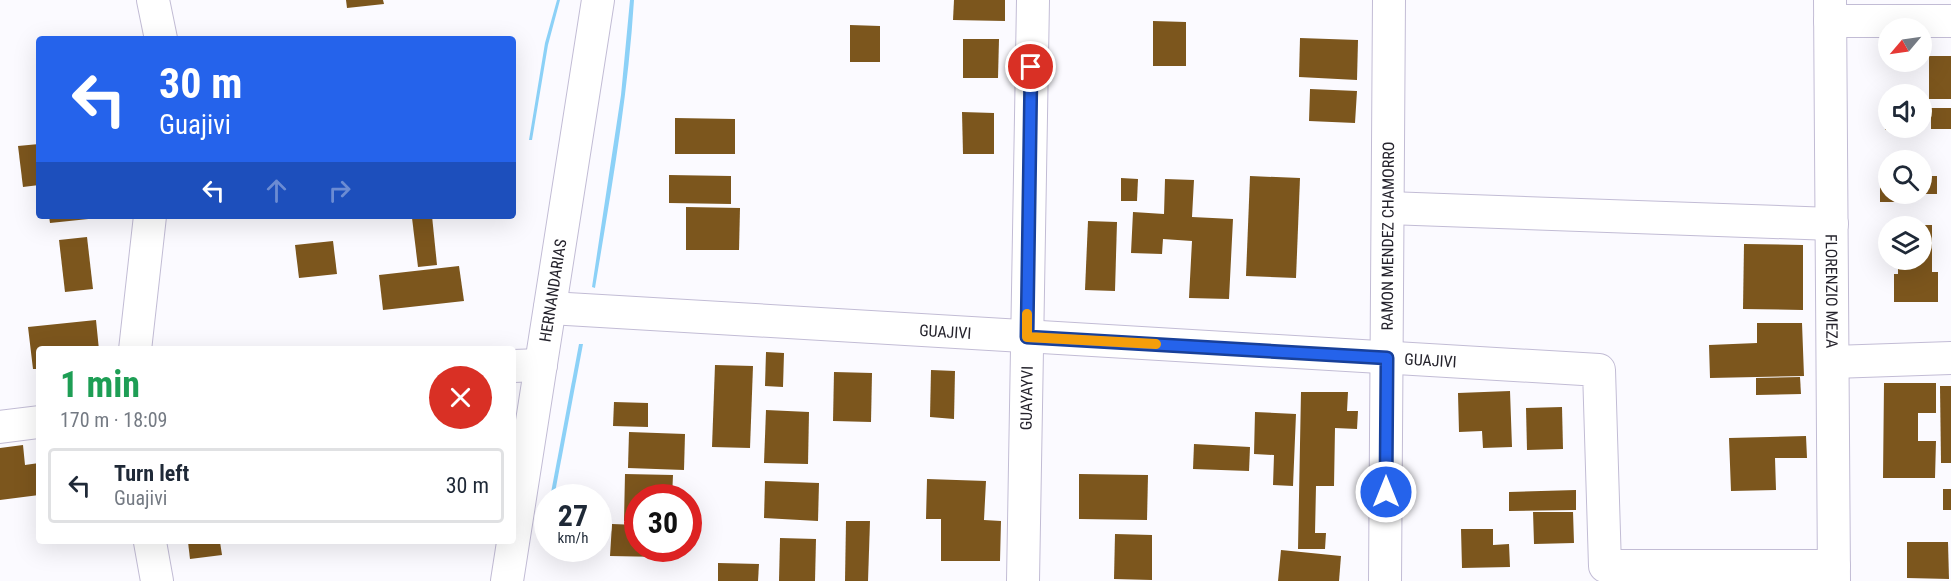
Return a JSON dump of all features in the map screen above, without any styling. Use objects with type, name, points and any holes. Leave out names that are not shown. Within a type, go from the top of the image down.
[{"type":"street","points":[[153,0],[160,36]]},
{"type":"street","name":"HERNANDARIAS","points":[[516,484],[527,365],[550,308],[598,0]]},
{"type":"street","name":"GUAYAYVI","points":[[1023,581],[1032,0]]},
{"type":"street","name":"RAMON MENDEZ CHAMORRO","points":[[1385,581],[1389,0]]},
{"type":"street","points":[[1830,11],[1951,21]]},
{"type":"street","name":"FLORENZIO MEZA","points":[[1830,11],[1834,574]]},
{"type":"street","points":[[1388,208],[1832,224]]},
{"type":"street","points":[[135,346],[150,219]]},
{"type":"street","name":"GUAJIVI","points":[[550,308],[1599,370],[1605,566],[1834,574]]},
{"type":"street","points":[[1833,362],[1951,358]]},
{"type":"street","points":[[0,427],[36,422]]},
{"type":"street","points":[[150,544],[157,581]]},
{"type":"street","name":"HERNANDARIAS","points":[[507,581],[510,544]]},
{"type":"water","points":[[557,0],[560,0],[548,45],[532,140],[529,140],[545,43]]},
{"type":"water","points":[[630,0],[634,0],[628,72],[595,288],[592,287],[621,95]]},
{"type":"water","points":[[579,344],[583,344],[557,484],[553,484]]},
{"type":"building","points":[[346,0],[383,0],[384,4],[347,8]]},
{"type":"building","points":[[954,0],[1005,0],[1005,21],[953,20]]},
{"type":"building","points":[[1153,21],[1186,22],[1186,66],[1153,66]]},
{"type":"building","points":[[850,25],[880,26],[880,62],[850,62]]},
{"type":"building","points":[[1300,38],[1358,40],[1357,80],[1299,77]]},
{"type":"building","points":[[963,39],[999,39],[998,78],[963,78]]},
{"type":"building","points":[[1932,56],[1951,56],[1951,99],[1932,99],[1932,84],[1929,84]]},
{"type":"building","points":[[1310,89],[1357,91],[1355,123],[1309,121]]},
{"type":"building","points":[[1932,108],[1951,108],[1951,129],[1932,129]]},
{"type":"building","points":[[962,112],[994,113],[994,154],[963,154]]},
{"type":"building","points":[[675,118],[735,119],[735,154],[675,154]]},
{"type":"building","points":[[36,144],[36,185],[23,187],[18,146]]},
{"type":"building","points":[[669,175],[731,176],[731,204],[669,203]]},
{"type":"building","points":[[1250,176],[1300,178],[1296,278],[1246,276]]},
{"type":"building","points":[[1932,176],[1937,176],[1937,194],[1932,194]]},
{"type":"building","points":[[1121,178],[1138,179],[1137,201],[1121,201]]},
{"type":"building","points":[[1165,179],[1194,180],[1192,217],[1233,219],[1229,299],[1189,298],[1192,241],[1163,239],[1162,254],[1131,253],[1133,212],[1164,214]]},
{"type":"building","points":[[686,207],[740,208],[739,250],[686,250]]},
{"type":"building","points":[[49,219],[88,219],[50,223]]},
{"type":"building","points":[[412,219],[432,219],[437,265],[418,267]]},
{"type":"building","points":[[1088,221],[1117,222],[1115,291],[1085,290]]},
{"type":"building","points":[[87,237],[93,289],[65,292],[59,240]]},
{"type":"building","points":[[333,241],[337,274],[299,278],[295,245]]},
{"type":"building","points":[[1744,244],[1803,245],[1803,310],[1743,309]]},
{"type":"building","points":[[459,266],[464,301],[383,310],[379,275]]},
{"type":"building","points":[[1898,270],[1938,272],[1938,302],[1894,302],[1894,274],[1898,274]]},
{"type":"building","points":[[96,320],[99,346],[36,346],[36,369],[33,369],[28,327]]},
{"type":"building","points":[[1757,323],[1802,323],[1804,376],[1710,378],[1709,345],[1757,343]]},
{"type":"building","points":[[766,352],[784,353],[783,387],[765,386]]},
{"type":"building","points":[[715,365],[753,366],[750,448],[712,447]]},
{"type":"building","points":[[931,370],[955,371],[954,419],[930,417]]},
{"type":"building","points":[[834,372],[872,373],[871,422],[833,421]]},
{"type":"building","points":[[1800,377],[1801,394],[1756,395],[1756,378]]},
{"type":"building","points":[[1884,383],[1936,383],[1936,413],[1918,413],[1918,441],[1936,441],[1935,478],[1883,478]]},
{"type":"building","points":[[1940,386],[1951,386],[1951,463],[1941,463]]},
{"type":"building","points":[[1510,391],[1512,447],[1483,448],[1482,431],[1459,432],[1458,393]]},
{"type":"building","points":[[1301,392],[1348,392],[1347,411],[1358,411],[1357,429],[1335,428],[1334,486],[1316,486],[1315,533],[1326,533],[1325,549],[1298,549]]},
{"type":"building","points":[[614,402],[648,403],[648,427],[613,426]]},
{"type":"building","points":[[1562,407],[1563,449],[1527,450],[1526,408]]},
{"type":"building","points":[[766,410],[809,412],[808,464],[764,463]]},
{"type":"building","points":[[1255,412],[1296,414],[1293,486],[1273,485],[1274,455],[1254,454]]},
{"type":"building","points":[[629,432],[685,434],[684,470],[628,468]]},
{"type":"building","points":[[1806,436],[1807,458],[1775,458],[1776,490],[1731,491],[1729,438]]},
{"type":"building","points":[[1194,444],[1250,447],[1249,471],[1193,469]]},
{"type":"building","points":[[23,445],[25,465],[36,463],[36,495],[0,500],[0,448]]},
{"type":"building","points":[[625,474],[673,475],[673,484],[625,484]]},
{"type":"building","points":[[1079,474],[1148,475],[1147,520],[1079,519]]},
{"type":"building","points":[[927,479],[986,481],[984,520],[1001,521],[1000,561],[941,561],[941,519],[926,519]]},
{"type":"building","points":[[765,481],[819,483],[818,521],[764,518]]},
{"type":"building","points":[[1943,489],[1951,489],[1951,510],[1943,510]]},
{"type":"building","points":[[1576,490],[1576,510],[1509,511],[1509,492]]},
{"type":"building","points":[[1533,512],[1573,512],[1574,543],[1534,544]]},
{"type":"building","points":[[846,521],[870,521],[868,581],[845,581]]},
{"type":"building","points":[[612,524],[624,524],[624,556],[612,556]]},
{"type":"building","points":[[1461,529],[1493,529],[1493,545],[1509,544],[1510,567],[1462,568]]},
{"type":"building","points":[[1115,534],[1152,535],[1152,580],[1114,579]]},
{"type":"building","points":[[780,538],[816,539],[815,581],[779,581]]},
{"type":"building","points":[[1907,542],[1948,542],[1949,579],[1907,578]]},
{"type":"building","points":[[188,544],[220,544],[222,555],[190,559]]},
{"type":"building","points":[[1281,550],[1341,556],[1339,581],[1278,581]]},
{"type":"building","points":[[718,563],[759,564],[758,581],[718,581]]},
{"type":"slow traffic","points":[[1027,314],[1027,337],[1156,344]]},
{"type":"route","points":[[1031,67],[1027,337],[1387,358],[1386,492]]}]
